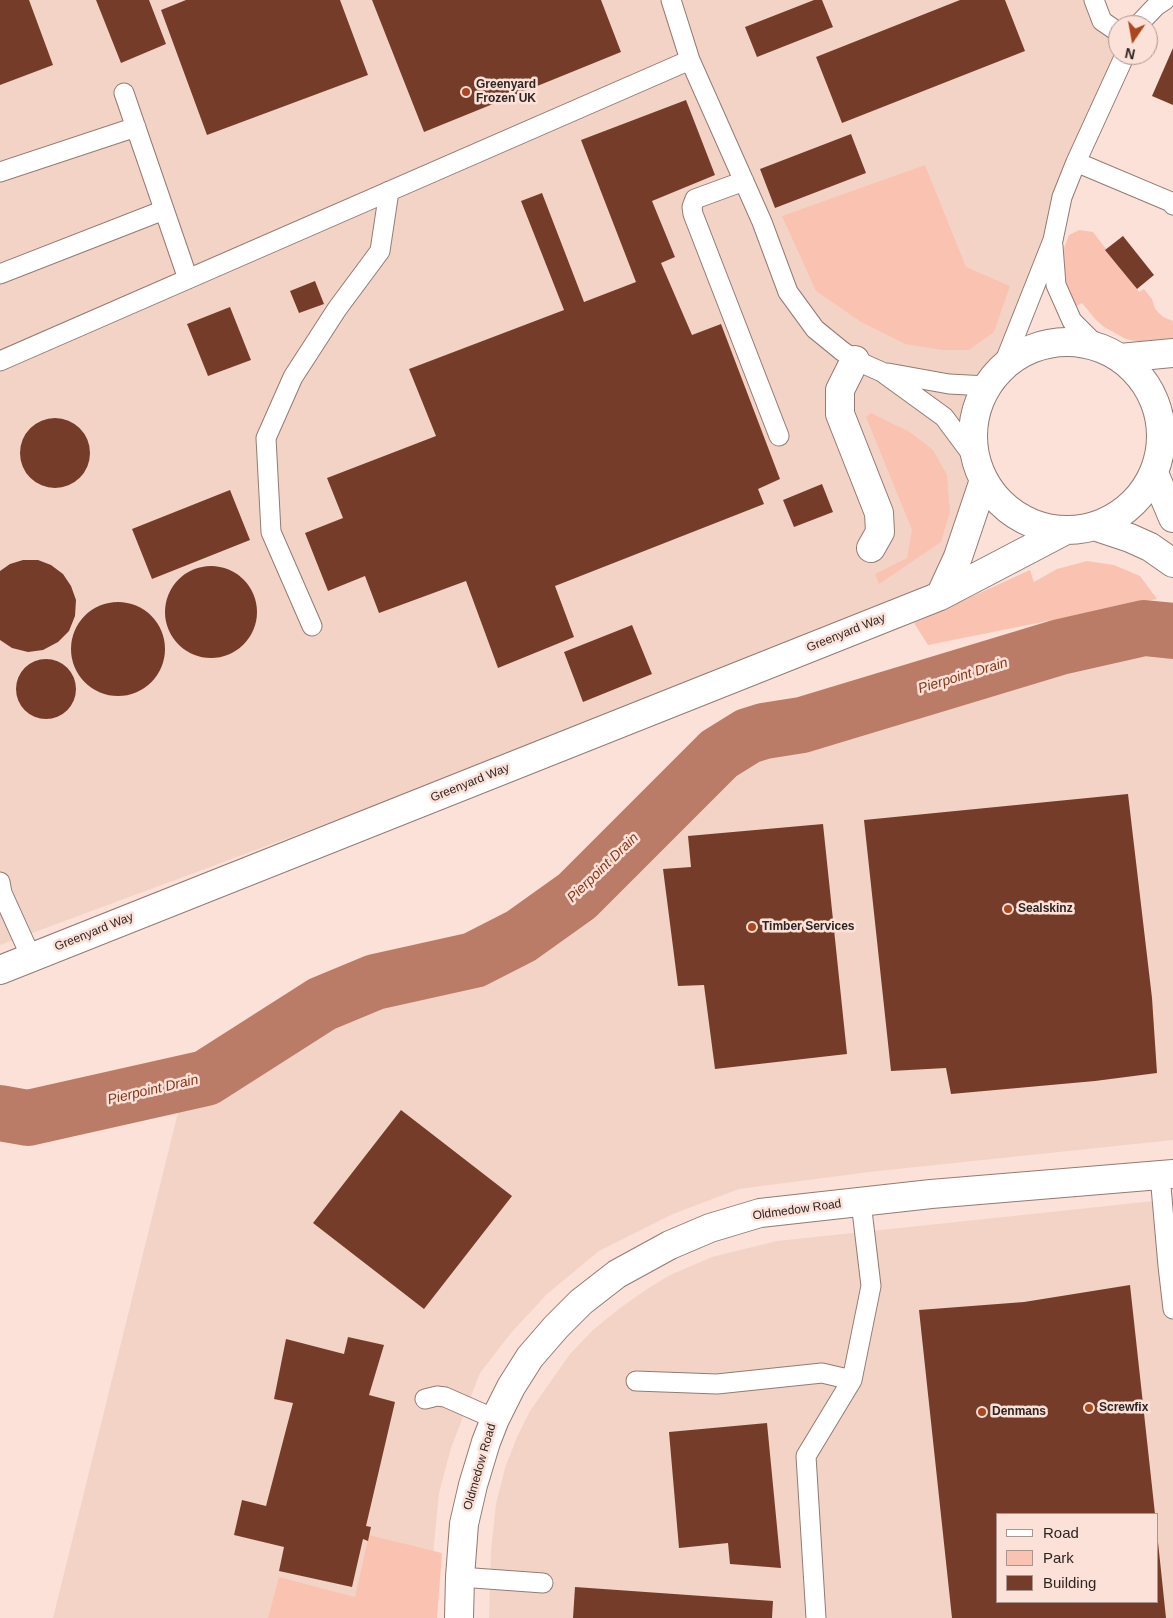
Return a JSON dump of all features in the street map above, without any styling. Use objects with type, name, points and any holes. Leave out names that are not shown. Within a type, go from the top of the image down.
[{"type":"street","points":[[1109,352],[1135,370],[1147,386],[1157,407],[1160,424],[1167,430],[1154,473],[1139,496],[1119,514],[1094,526],[1066,530],[1041,526],[1018,516],[998,500],[980,470],[973,436],[977,409],[995,376],[1023,352],[1052,343],[1075,342],[1109,352],[1173,353]]},
{"type":"street","points":[[855,360],[840,390],[840,414],[879,513],[880,532],[871,548]]},
{"type":"street","points":[[940,596],[958,558],[980,470]]},
{"type":"street","points":[[1154,473],[1173,518]]},
{"type":"street","points":[[1094,526],[1150,547],[1173,563]]},
{"type":"street","name":"Greenyard Way","points":[[0,970],[940,596],[1066,530]]},
{"type":"street","name":"Oldmedow Road","points":[[459,1618],[464,1524],[483,1451],[495,1418],[511,1387],[530,1357],[556,1327],[582,1302],[617,1274],[670,1245],[710,1228],[760,1213],[941,1193],[1166,1174]]},
{"type":"lane","points":[[671,0],[690,60],[762,222],[788,292],[815,329],[855,360],[882,372],[944,416],[980,470]]},
{"type":"lane","points":[[1094,0],[1102,21],[1108,25]]},
{"type":"lane","points":[[1147,15],[1165,0]]},
{"type":"lane","points":[[0,361],[690,60]]},
{"type":"lane","points":[[882,372],[949,384],[995,376],[1053,240],[1062,197],[1076,162],[1120,65]]},
{"type":"lane","points":[[124,93],[188,279]]},
{"type":"lane","points":[[0,172],[136,127]]},
{"type":"lane","points":[[1076,162],[1171,202],[1173,205]]},
{"type":"lane","points":[[744,181],[695,199],[692,207],[693,214],[779,436]]},
{"type":"lane","points":[[312,626],[271,532],[266,438],[292,377],[337,309],[380,251],[389,191]]},
{"type":"lane","points":[[0,274],[164,210]]},
{"type":"lane","points":[[1053,240],[1056,286],[1072,321],[1109,352]]},
{"type":"lane","points":[[0,882],[2,893],[31,957]]},
{"type":"lane","points":[[1166,1174],[1168,1266],[1173,1309]]},
{"type":"lane","points":[[816,1618],[806,1456],[852,1380],[871,1286],[861,1202]]},
{"type":"lane","points":[[636,1382],[717,1384],[822,1373],[852,1380]]},
{"type":"lane","points":[[425,1399],[437,1396],[445,1397],[495,1418]]},
{"type":"lane","points":[[460,1577],[543,1583]]},
{"type":"shaded area","points":[[0,0],[1094,0],[1108,19],[1108,65],[1114,65],[1003,366],[987,386],[977,409],[973,436],[976,460],[984,480],[940,596],[0,945]]},
{"type":"shaded area","points":[[1144,628],[1173,631],[1173,1140],[869,1172],[739,1189],[673,1214],[599,1251],[547,1294],[511,1333],[480,1373],[451,1448],[439,1493],[430,1618],[53,1618],[185,1084],[206,1078],[322,1004],[375,982],[474,960],[521,936],[577,896],[719,754],[748,736],[764,731],[802,725],[1060,647]]},
{"type":"shaded area","points":[[1173,1199],[1173,1618],[489,1618],[491,1551],[496,1504],[505,1468],[530,1411],[570,1354],[593,1330],[647,1289],[670,1275],[712,1257],[777,1241]]},
{"type":"green space","points":[[925,165],[966,267],[1010,286],[994,332],[969,350],[942,350],[905,344],[861,322],[816,291],[782,216]]},
{"type":"green space","points":[[1079,230],[1093,232],[1139,292],[1144,289],[1152,299],[1155,309],[1163,317],[1173,321],[1173,338],[1153,342],[1126,339],[1104,327],[1082,303],[1075,307],[1070,298],[1065,276],[1064,248],[1069,235]]},
{"type":"green space","points":[[871,413],[910,432],[933,450],[947,475],[950,512],[941,542],[879,584],[875,574],[907,558],[912,530],[866,417]]},
{"type":"green space","points":[[1087,561],[1114,565],[1140,576],[1157,599],[928,645],[914,623],[1030,570],[1034,582],[1057,569]]},
{"type":"green space","points":[[369,1535],[442,1553],[437,1618],[268,1618],[279,1577],[355,1597]]},
{"type":"building","points":[[0,0],[29,0],[53,65],[0,85]]},
{"type":"building","points":[[96,0],[149,0],[166,44],[121,63]]},
{"type":"building","points":[[186,0],[340,0],[368,75],[207,135],[161,10]]},
{"type":"building","name":"Greenyard Frozen UK","points":[[372,0],[601,0],[621,52],[424,132]]},
{"type":"building","points":[[814,0],[822,0],[833,27],[757,57],[745,27]]},
{"type":"building","points":[[960,0],[1005,0],[1025,51],[842,123],[816,57]]},
{"type":"building","points":[[1173,48],[1173,105],[1152,96]]},
{"type":"building","points":[[686,100],[715,175],[652,201],[675,257],[661,263],[692,335],[721,324],[780,479],[758,489],[764,504],[555,586],[574,637],[498,668],[466,581],[379,613],[365,576],[328,591],[305,533],[343,518],[327,478],[436,436],[409,369],[564,310],[521,201],[542,193],[584,302],[636,282],[581,140]]},
{"type":"building","points":[[851,134],[866,173],[775,208],[760,169]]},
{"type":"building","points":[[1123,236],[1154,275],[1137,289],[1105,250]]},
{"type":"building","points":[[315,281],[324,304],[299,313],[290,291]]},
{"type":"building","points":[[230,307],[251,360],[208,376],[187,324]]},
{"type":"building","points":[[55,418],[68,421],[80,428],[87,440],[90,453],[87,466],[80,478],[68,485],[55,488],[42,485],[30,478],[23,466],[20,453],[23,440],[30,428],[42,421]]},
{"type":"building","points":[[822,484],[833,512],[794,527],[783,500]]},
{"type":"building","points":[[230,490],[250,540],[152,579],[132,529]]},
{"type":"building","points":[[23,560],[38,560],[51,565],[63,574],[71,586],[76,600],[75,616],[69,631],[58,642],[43,650],[28,652],[12,648],[0,640],[0,571],[10,564]]},
{"type":"building","points":[[211,566],[229,569],[244,579],[254,594],[257,612],[254,630],[244,645],[229,655],[211,658],[193,655],[178,645],[168,630],[165,612],[168,594],[178,579],[193,569]]},
{"type":"building","points":[[109,602],[127,602],[152,615],[162,631],[165,649],[162,667],[152,683],[127,696],[109,696],[84,683],[71,658],[71,640],[84,615]]},
{"type":"building","points":[[632,625],[652,674],[583,702],[564,652]]},
{"type":"building","points":[[46,659],[63,664],[71,672],[76,689],[71,706],[63,714],[46,719],[29,714],[21,706],[16,689],[21,672],[29,664]]},
{"type":"building","name":"Sealskinz","points":[[1128,794],[1152,998],[1157,1073],[1095,1081],[951,1094],[946,1068],[891,1071],[864,820]]},
{"type":"building","name":"Timber Services","points":[[823,824],[847,1054],[715,1069],[704,985],[678,986],[663,869],[691,867],[688,836]]},
{"type":"building","points":[[401,1110],[512,1196],[424,1309],[313,1223]]},
{"type":"building","points":[[1130,1285],[1155,1513],[996,1513],[996,1603],[1158,1603],[1158,1542],[1166,1618],[952,1618],[919,1310],[1024,1302]]},
{"type":"building","points":[[348,1337],[384,1345],[369,1395],[395,1402],[366,1526],[371,1527],[368,1541],[363,1539],[352,1587],[279,1571],[284,1547],[234,1535],[242,1500],[266,1506],[293,1403],[274,1399],[286,1339],[344,1354]]},
{"type":"building","points":[[767,1423],[781,1568],[730,1564],[728,1543],[679,1548],[669,1432]]},
{"type":"building","points":[[575,1587],[773,1601],[772,1618],[573,1618]]},
{"type":"waterway","name":"Pierpoint Drain","points":[[0,1113],[28,1118],[206,1078],[322,1004],[375,982],[474,960],[521,936],[577,896],[719,754],[748,736],[764,731],[802,725],[1060,647],[1144,628],[1173,631]]},
{"type":"place","name":"Greenyard Frozen UK","points":[[466,92]]},
{"type":"place","name":"Sealskinz","points":[[1008,909]]},
{"type":"place","name":"Timber Services","points":[[752,927]]},
{"type":"place","name":"Screwfix","points":[[1089,1408]]},
{"type":"place","name":"Denmans","points":[[982,1412]]}]
